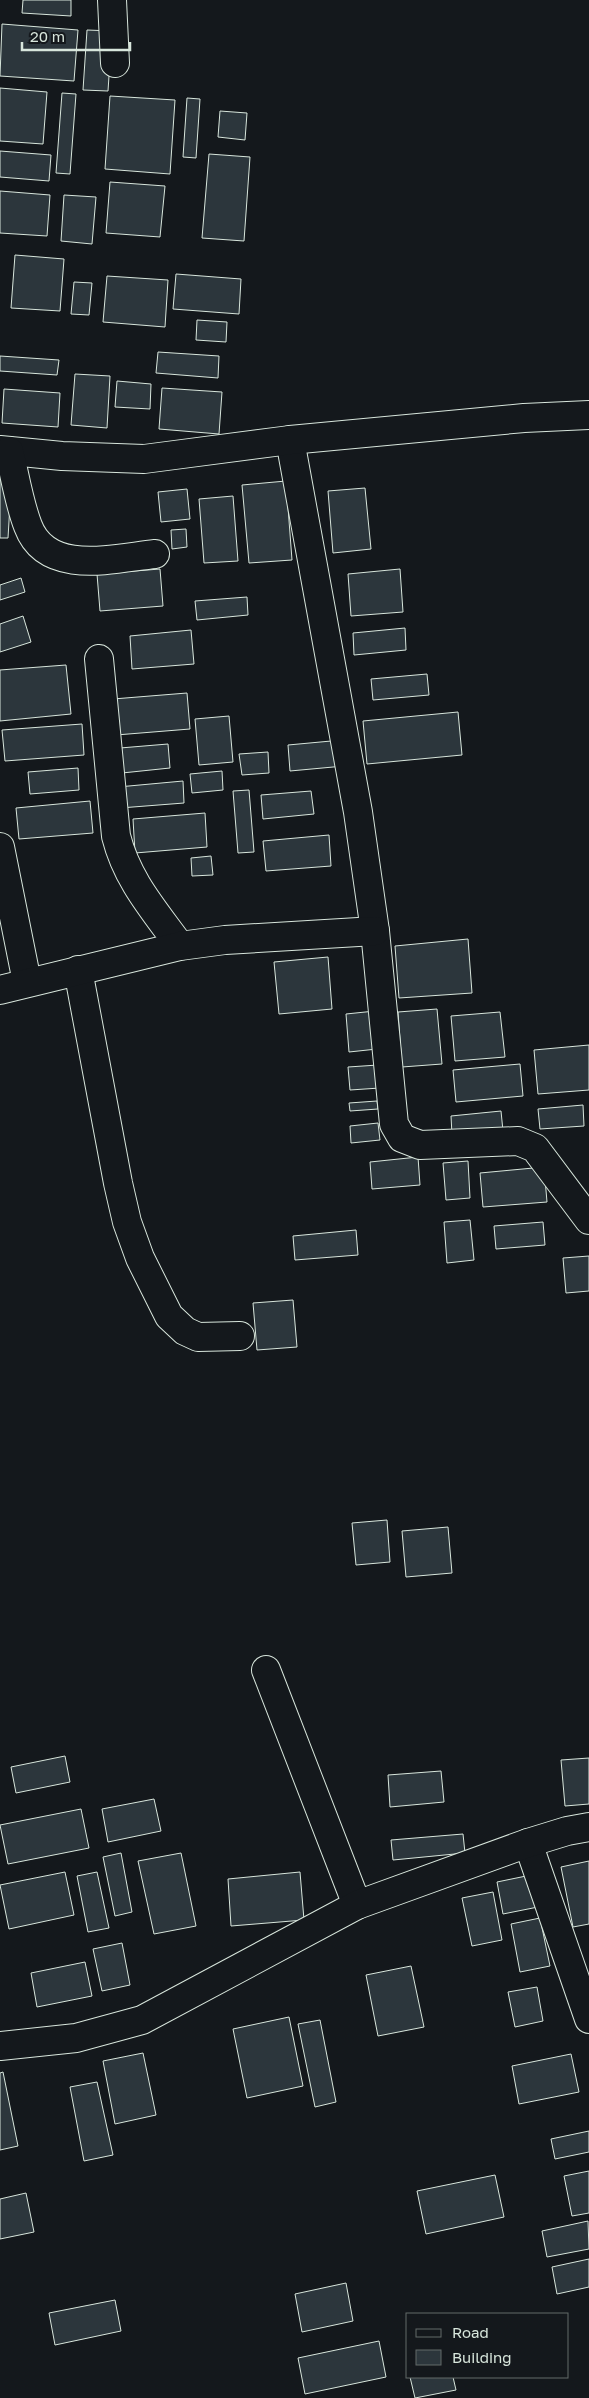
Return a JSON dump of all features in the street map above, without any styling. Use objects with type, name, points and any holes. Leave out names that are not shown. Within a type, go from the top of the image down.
[{"type":"street","points":[[112,0],[115,63]]},
{"type":"street","points":[[155,554],[85,561],[60,558],[43,549],[28,528],[5,451],[62,456],[144,459],[290,440],[524,418],[589,415]]},
{"type":"street","points":[[290,440],[358,812],[375,931],[394,1124],[402,1138],[420,1145],[518,1140],[535,1148],[589,1220]]},
{"type":"street","points":[[99,659],[116,836],[122,859],[132,880],[180,946]]},
{"type":"street","points":[[0,847],[27,982]]},
{"type":"street","points":[[0,990],[180,946],[225,940],[375,931]]},
{"type":"street","points":[[78,970],[118,1183],[127,1222],[140,1258],[169,1316],[185,1331],[198,1336],[240,1336]]},
{"type":"street","points":[[266,1670],[357,1905]]},
{"type":"street","points":[[0,2046],[76,2038],[142,2020],[357,1905],[528,1843],[567,1831],[589,1827]]},
{"type":"street","points":[[528,1843],[589,2019]]},
{"type":"building","points":[[23,0],[71,0],[71,16],[22,13]]},
{"type":"building","points":[[2,24],[78,30],[74,81],[0,76]]},
{"type":"building","points":[[87,30],[112,31],[108,91],[83,90]]},
{"type":"building","points":[[0,88],[47,92],[43,144],[0,141]]},
{"type":"building","points":[[62,93],[76,94],[70,174],[56,173]]},
{"type":"building","points":[[110,96],[175,100],[170,174],[105,169]]},
{"type":"building","points":[[187,98],[200,99],[196,158],[183,157]]},
{"type":"building","points":[[220,111],[247,113],[245,140],[218,137]]},
{"type":"building","points":[[0,151],[51,155],[49,181],[0,177]]},
{"type":"building","points":[[209,154],[250,157],[244,241],[202,238]]},
{"type":"building","points":[[110,182],[165,186],[160,237],[106,233]]},
{"type":"building","points":[[0,191],[50,195],[47,236],[0,233]]},
{"type":"building","points":[[64,195],[96,197],[92,244],[61,241]]},
{"type":"building","points":[[15,255],[64,259],[60,311],[11,308]]},
{"type":"building","points":[[176,274],[241,279],[239,314],[173,309]]},
{"type":"building","points":[[107,276],[168,280],[165,327],[103,322]]},
{"type":"building","points":[[74,282],[92,283],[89,315],[71,314]]},
{"type":"building","points":[[197,320],[227,322],[226,342],[196,340]]},
{"type":"building","points":[[158,352],[219,356],[218,378],[156,373]]},
{"type":"building","points":[[0,356],[59,360],[57,375],[0,371]]},
{"type":"building","points":[[75,374],[110,376],[107,428],[71,425]]},
{"type":"building","points":[[117,381],[151,384],[150,409],[115,407]]},
{"type":"building","points":[[162,388],[222,392],[219,434],[159,429]]},
{"type":"building","points":[[4,389],[60,393],[58,427],[2,423]]},
{"type":"building","points":[[0,470],[12,471],[8,538],[0,538]]},
{"type":"building","points":[[286,481],[292,560],[249,563],[242,485]]},
{"type":"building","points":[[365,488],[371,549],[333,553],[328,491]]},
{"type":"building","points":[[187,489],[190,519],[161,522],[158,492]]},
{"type":"building","points":[[233,496],[238,561],[204,563],[199,499]]},
{"type":"building","points":[[186,529],[187,547],[172,549],[171,530]]},
{"type":"building","points":[[160,569],[163,606],[100,611],[97,574]]},
{"type":"building","points":[[400,569],[403,612],[351,616],[348,574]]},
{"type":"building","points":[[21,578],[25,592],[0,600],[0,585]]},
{"type":"building","points":[[247,597],[248,615],[197,620],[195,601]]},
{"type":"building","points":[[23,616],[31,642],[0,652],[0,624]]},
{"type":"building","points":[[405,628],[406,650],[354,655],[353,633]]},
{"type":"building","points":[[191,630],[194,664],[132,669],[130,636]]},
{"type":"building","points":[[66,665],[71,714],[0,721],[0,670]]},
{"type":"building","points":[[427,674],[429,695],[373,700],[371,679]]},
{"type":"building","points":[[187,693],[190,729],[116,735],[113,699]]},
{"type":"building","points":[[458,712],[462,755],[367,764],[363,721]]},
{"type":"building","points":[[229,716],[233,762],[199,765],[195,719]]},
{"type":"building","points":[[82,724],[84,755],[5,761],[2,730]]},
{"type":"building","points":[[342,740],[344,766],[290,771],[288,745]]},
{"type":"building","points":[[168,744],[170,768],[122,773],[120,748]]},
{"type":"building","points":[[268,752],[269,773],[242,775],[239,754]]},
{"type":"building","points":[[78,768],[79,790],[30,794],[28,772]]},
{"type":"building","points":[[222,771],[223,790],[192,793],[190,774]]},
{"type":"building","points":[[183,781],[184,803],[120,808],[118,787]]},
{"type":"building","points":[[249,790],[254,852],[238,853],[233,791]]},
{"type":"building","points":[[311,791],[314,814],[263,819],[261,795]]},
{"type":"building","points":[[90,801],[93,833],[19,839],[16,808]]},
{"type":"building","points":[[205,813],[207,847],[135,853],[133,819]]},
{"type":"building","points":[[329,835],[331,866],[266,871],[263,841]]},
{"type":"building","points":[[211,856],[213,875],[192,876],[191,858]]},
{"type":"building","points":[[468,939],[472,993],[399,998],[395,946]]},
{"type":"building","points":[[328,957],[332,1009],[279,1014],[274,962]]},
{"type":"building","points":[[437,1009],[442,1064],[402,1067],[398,1012]]},
{"type":"building","points":[[375,1011],[377,1049],[349,1052],[346,1014]]},
{"type":"building","points":[[500,1012],[505,1057],[455,1061],[451,1016]]},
{"type":"building","points":[[589,1045],[589,1090],[538,1094],[534,1050]]},
{"type":"building","points":[[520,1064],[523,1096],[456,1102],[453,1070]]},
{"type":"building","points":[[378,1065],[380,1088],[350,1090],[348,1067]]},
{"type":"building","points":[[377,1101],[378,1109],[350,1111],[349,1103]]},
{"type":"building","points":[[583,1105],[584,1126],[540,1129],[538,1109]]},
{"type":"building","points":[[501,1111],[503,1131],[452,1135],[451,1116]]},
{"type":"building","points":[[378,1123],[380,1140],[351,1143],[350,1126]]},
{"type":"building","points":[[418,1157],[420,1185],[372,1189],[370,1162]]},
{"type":"building","points":[[468,1161],[470,1198],[446,1200],[443,1163]]},
{"type":"building","points":[[544,1167],[547,1202],[483,1207],[480,1173]]},
{"type":"building","points":[[470,1220],[474,1260],[447,1263],[444,1222]]},
{"type":"building","points":[[543,1222],[545,1245],[496,1249],[494,1226]]},
{"type":"building","points":[[356,1230],[358,1255],[295,1260],[293,1236]]},
{"type":"building","points":[[589,1256],[589,1291],[566,1293],[563,1258]]},
{"type":"building","points":[[293,1300],[297,1347],[257,1350],[253,1303]]},
{"type":"building","points":[[387,1520],[390,1562],[356,1565],[352,1523]]},
{"type":"building","points":[[448,1527],[452,1573],[406,1577],[402,1531]]},
{"type":"building","points":[[65,1756],[70,1782],[16,1793],[11,1767]]},
{"type":"building","points":[[589,1758],[589,1804],[565,1806],[561,1760]]},
{"type":"building","points":[[441,1771],[444,1802],[390,1807],[388,1775]]},
{"type":"building","points":[[154,1799],[161,1831],[108,1842],[102,1809]]},
{"type":"building","points":[[81,1809],[89,1848],[8,1864],[0,1825]]},
{"type":"building","points":[[463,1834],[465,1853],[393,1860],[391,1840]]},
{"type":"building","points":[[121,1853],[132,1912],[115,1916],[103,1857]]},
{"type":"building","points":[[181,1853],[196,1926],[154,1934],[138,1861]]},
{"type":"building","points":[[589,1861],[589,1924],[573,1927],[561,1867]]},
{"type":"building","points":[[65,1872],[74,1915],[9,1929],[0,1885]]},
{"type":"building","points":[[97,1872],[109,1928],[88,1932],[77,1876]]},
{"type":"building","points":[[300,1872],[304,1920],[231,1926],[228,1879]]},
{"type":"building","points":[[531,1875],[538,1907],[503,1914],[497,1882]]},
{"type":"building","points":[[493,1892],[502,1940],[472,1946],[462,1898]]},
{"type":"building","points":[[540,1918],[550,1966],[520,1972],[511,1924]]},
{"type":"building","points":[[122,1943],[130,1985],[102,1991],[93,1949]]},
{"type":"building","points":[[85,1962],[92,1996],[37,2007],[31,1973]]},
{"type":"building","points":[[411,1966],[424,2027],[378,2036],[366,1975]]},
{"type":"building","points":[[537,1987],[543,2021],[515,2027],[508,1992]]},
{"type":"building","points":[[289,2017],[303,2086],[247,2098],[233,2029]]},
{"type":"building","points":[[320,2020],[336,2102],[315,2107],[298,2024]]},
{"type":"building","points":[[143,2053],[156,2115],[115,2124],[103,2061]]},
{"type":"building","points":[[571,2054],[579,2092],[519,2104],[512,2066]]},
{"type":"building","points":[[3,2072],[18,2146],[0,2150],[0,2073]]},
{"type":"building","points":[[97,2082],[113,2155],[84,2161],[70,2087]]},
{"type":"building","points":[[589,2131],[589,2152],[555,2159],[551,2139]]},
{"type":"building","points":[[589,2171],[589,2213],[572,2216],[564,2176]]},
{"type":"building","points":[[495,2175],[504,2217],[426,2234],[417,2191]]},
{"type":"building","points":[[26,2193],[34,2232],[0,2239],[0,2199]]},
{"type":"building","points":[[588,2221],[589,2249],[547,2257],[542,2231]]},
{"type":"building","points":[[589,2259],[589,2287],[557,2294],[552,2267]]},
{"type":"building","points":[[346,2283],[353,2321],[302,2332],[295,2294]]},
{"type":"building","points":[[115,2300],[121,2331],[55,2345],[49,2313]]},
{"type":"building","points":[[379,2341],[386,2377],[305,2394],[298,2358]]},
{"type":"building","points":[[410,2378],[453,2378],[456,2390],[415,2398]]}]
